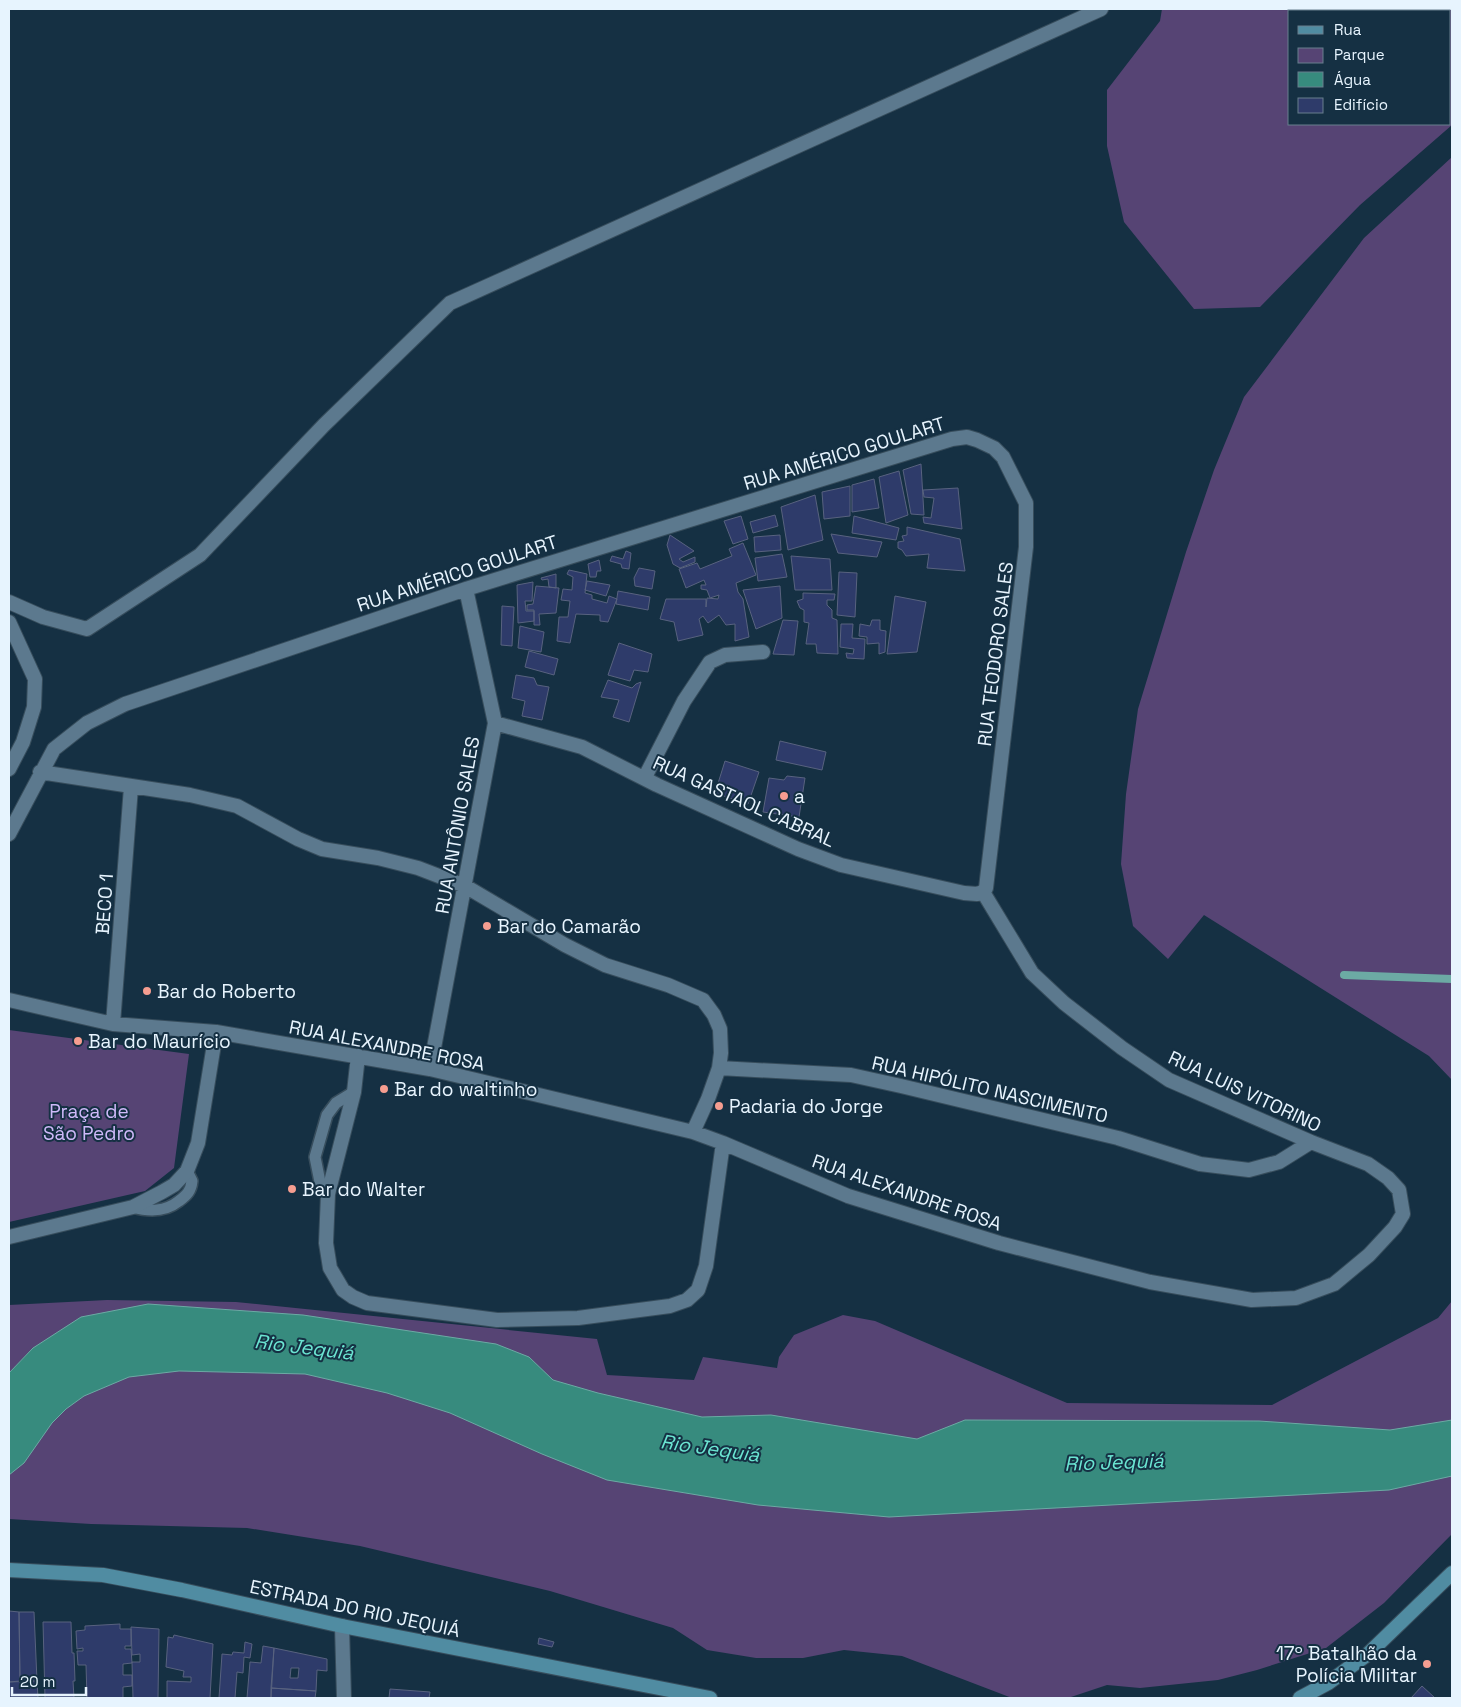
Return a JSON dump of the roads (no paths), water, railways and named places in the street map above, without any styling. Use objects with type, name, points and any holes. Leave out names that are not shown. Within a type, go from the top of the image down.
[{"type":"main road","name":"ESTRADA DO RIO JEQUIÁ","points":[[9,1570],[103,1575],[182,1590],[342,1626],[710,1698]]},
{"type":"main road","points":[[1300,1698],[1328,1683],[1368,1654],[1452,1573]]},
{"type":"street","points":[[9,602],[43,617],[87,629],[200,555],[324,425],[450,303],[1101,9]]},
{"type":"street","name":"RUA AMÉRICO GOULART","points":[[9,834],[40,772],[54,749],[88,723],[125,704],[466,589],[952,439],[967,437],[977,440]]},
{"type":"street","name":"RUA TEODORO SALES","points":[[977,440],[994,448],[1003,457],[1026,503],[1026,547],[986,888],[983,892]]},
{"type":"street","name":"RUA ANTÔNIO SALES","points":[[430,1069],[495,723],[466,589]]},
{"type":"street","points":[[9,622],[35,679],[34,707],[23,742],[9,769]]},
{"type":"street","points":[[645,777],[684,701],[710,662],[725,654],[763,652]]},
{"type":"street","name":"RUA GASTAOL CABRAL","points":[[495,723],[582,747],[645,777],[657,785],[798,849],[841,864],[964,893],[977,894],[983,892]]},
{"type":"street","points":[[40,772],[190,795],[237,806],[298,839],[322,849],[386,860],[418,868],[465,886],[565,945],[604,965],[668,986],[703,1000],[714,1015],[720,1029],[721,1053],[708,1099],[693,1132]]},
{"type":"street","name":"BECO 1","points":[[113,1024],[131,787]]},
{"type":"street","name":"RUA LUIS VITORINO","points":[[983,892],[1032,973],[1064,1003],[1122,1048],[1169,1080],[1311,1142],[1368,1164],[1388,1178],[1399,1190],[1403,1214],[1395,1227]]},
{"type":"street","name":"RUA ALEXANDRE ROSA","points":[[9,1000],[113,1024],[216,1032],[430,1069],[693,1132],[848,1196],[999,1243],[1150,1282],[1252,1300],[1296,1298],[1334,1284],[1369,1255],[1395,1227]]},
{"type":"street","points":[[9,1237],[133,1207],[174,1184],[187,1171],[198,1143],[216,1032]]},
{"type":"street","points":[[358,1056],[354,1092],[328,1194],[326,1242],[330,1268],[343,1290],[353,1297],[367,1302],[497,1320],[578,1318],[670,1306],[686,1300],[698,1290],[706,1266],[723,1143]]},
{"type":"street","name":"RUA HIPÓLITO NASCIMENTO","points":[[718,1068],[851,1075],[1118,1138],[1200,1164],[1249,1170],[1279,1162],[1311,1142]]},
{"type":"street","points":[[342,1626],[344,1698]]},
{"type":"lane","points":[[328,1194],[320,1182],[315,1158],[327,1115],[336,1103],[354,1092]]},
{"type":"water","name":"Rio Jequiá","points":[[148,1304],[303,1315],[496,1344],[529,1357],[553,1380],[598,1393],[702,1417],[771,1415],[917,1439],[965,1420],[1259,1421],[1390,1430],[1452,1420],[1452,1476],[1389,1490],[889,1517],[758,1505],[607,1480],[542,1454],[450,1413],[387,1393],[305,1374],[179,1371],[129,1377],[84,1396],[66,1409],[52,1423],[24,1463],[9,1475],[9,1373],[33,1348],[81,1317]]},
{"type":"waterway","points":[[1344,975],[1452,979]]},
{"type":"place","name":"a","points":[[784,796]]},
{"type":"place","name":"Bar do Camarão","points":[[487,926]]},
{"type":"place","name":"Bar do Roberto","points":[[147,991]]},
{"type":"place","name":"Bar do Maurício","points":[[78,1041]]},
{"type":"place","name":"Bar do waltinho","points":[[384,1089]]},
{"type":"place","name":"Padaria do Jorge","points":[[719,1106]]},
{"type":"place","name":"Bar do Walter","points":[[292,1189]]},
{"type":"place","name":"17º Batalhão da Polícia Militar","points":[[1427,1664]]},
{"type":"park label","name":"Praça de São Pedro","points":[[89,1122]]}]
